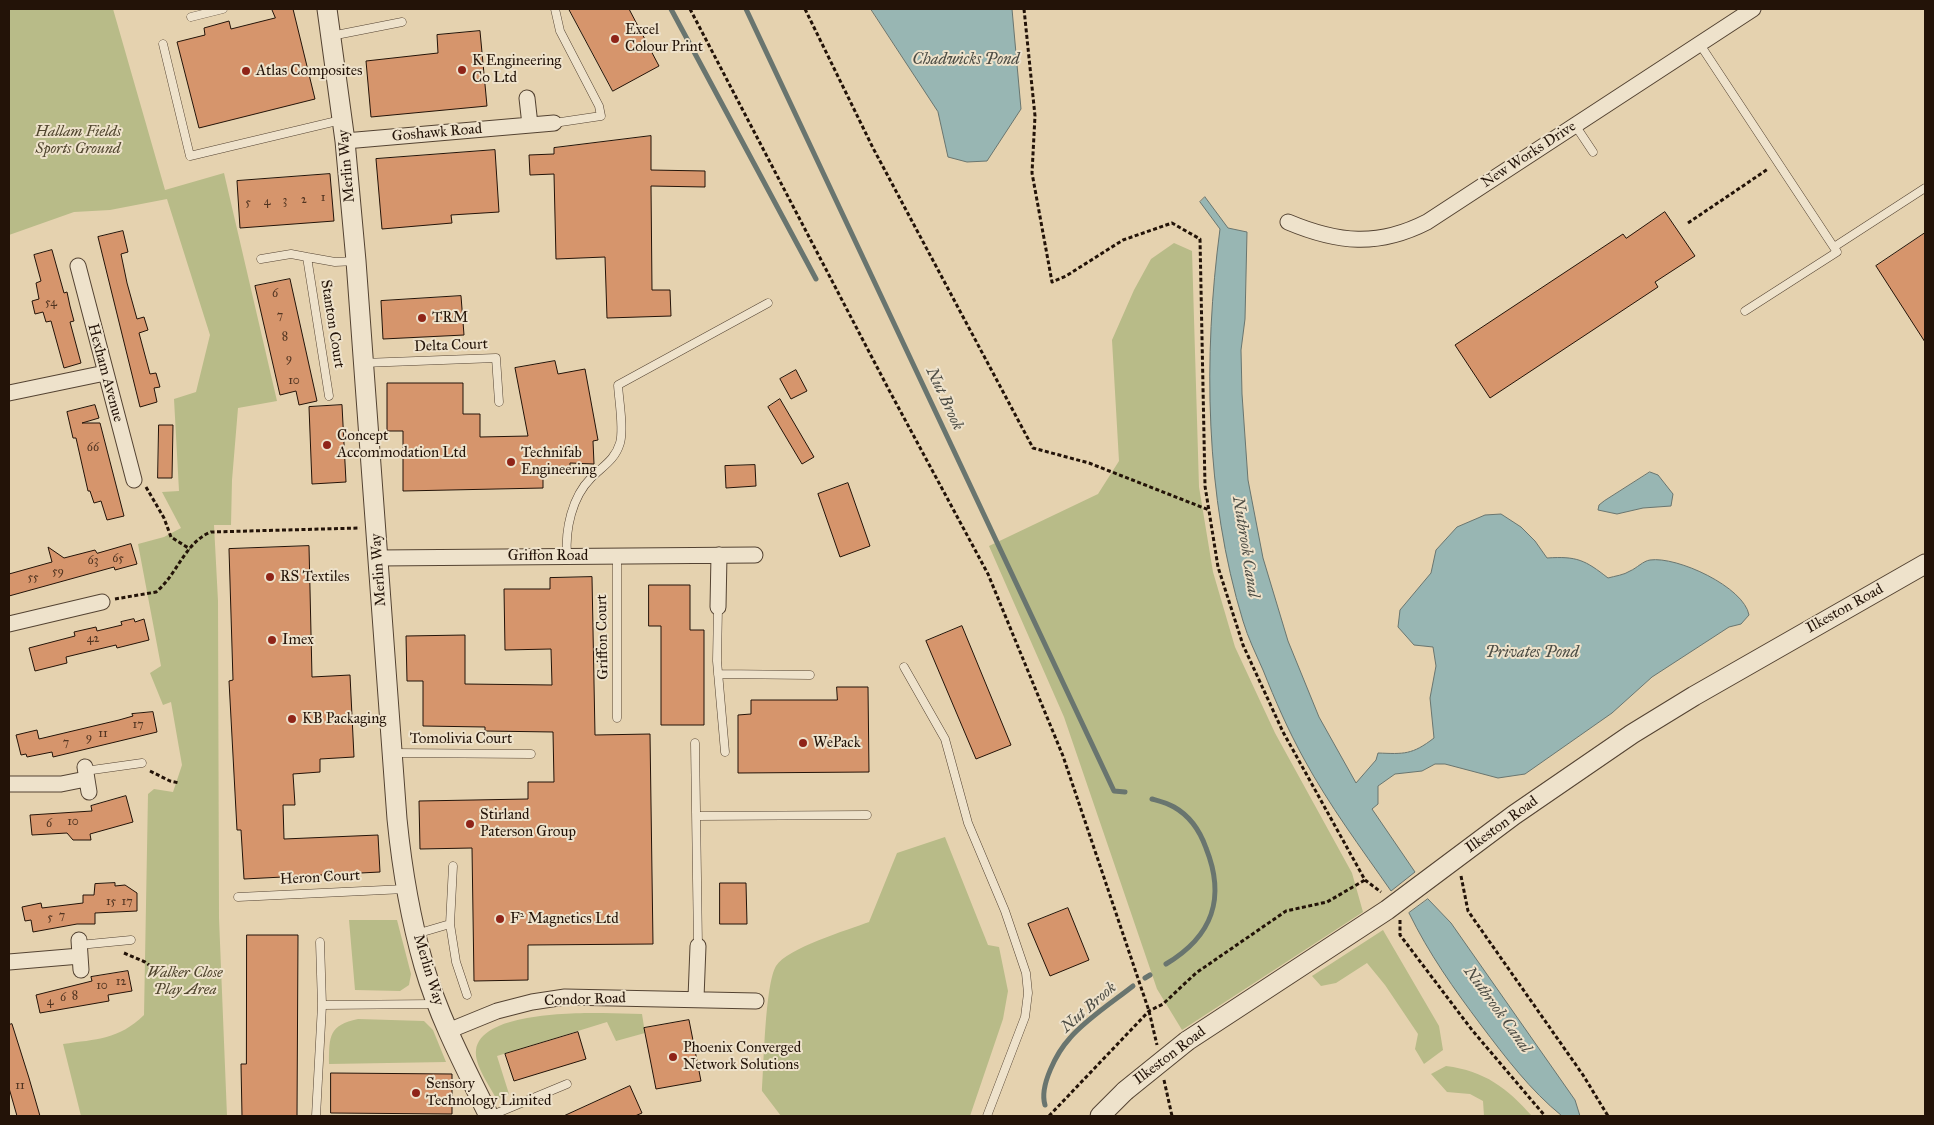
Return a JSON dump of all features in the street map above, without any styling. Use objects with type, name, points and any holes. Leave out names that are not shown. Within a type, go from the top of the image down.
[{"type":"street","name":"Merlin Way","points":[[327,9],[343,120],[356,261],[392,753],[405,889],[424,967],[448,1031],[489,1116]]},
{"type":"street","name":"New Works Drive","points":[[1288,222],[1308,230],[1356,240],[1387,238],[1405,234],[1427,222],[1752,9]]},
{"type":"street","points":[[527,98],[530,125]]},
{"type":"street","name":"Goshawk Road","points":[[345,140],[554,123]]},
{"type":"street","name":"Hexham Avenue","points":[[78,266],[134,480]]},
{"type":"street","points":[[9,393],[105,373]]},
{"type":"street","points":[[718,607],[719,555]]},
{"type":"street","name":"Griffon Road","points":[[378,558],[755,555]]},
{"type":"street","name":"Ilkeston Road","points":[[1100,1116],[1124,1091],[1187,1041],[1387,904],[1425,882],[1514,815],[1632,734],[1711,686],[1925,564]]},
{"type":"street","points":[[9,624],[102,602]]},
{"type":"street","points":[[9,784],[61,784],[86,777]]},
{"type":"street","points":[[696,998],[698,946]]},
{"type":"street","points":[[9,962],[80,953]]},
{"type":"street","name":"Condor Road","points":[[448,1031],[497,1011],[532,1002],[565,998],[696,998],[756,1001]]},
{"type":"lane","points":[[190,17],[223,9]]},
{"type":"lane","points":[[554,123],[601,116],[599,106],[560,31],[555,9]]},
{"type":"lane","points":[[331,36],[402,22]]},
{"type":"lane","points":[[1699,43],[1837,252],[1746,310]]},
{"type":"lane","points":[[163,44],[190,156],[343,120]]},
{"type":"lane","points":[[1575,125],[1593,152]]},
{"type":"lane","points":[[1834,247],[1925,188]]},
{"type":"lane","name":"Stanton Court","points":[[261,259],[292,254],[335,262],[356,261]]},
{"type":"lane","name":"Stanton Court","points":[[307,257],[330,396]]},
{"type":"lane","points":[[567,556],[566,542],[576,499],[590,478],[612,460],[620,442],[618,385],[768,303]]},
{"type":"lane","name":"Delta Court","points":[[363,363],[496,358],[500,402]]},
{"type":"lane","name":"Griffon Court","points":[[617,556],[617,718]]},
{"type":"lane","points":[[718,607],[718,674],[726,752]]},
{"type":"lane","points":[[904,667],[945,739],[968,823],[1005,911],[1026,972],[1028,993],[1025,1017],[987,1116]]},
{"type":"lane","points":[[718,674],[810,675]]},
{"type":"lane","points":[[695,743],[698,946]]},
{"type":"lane","name":"Tomolivia Court","points":[[392,753],[531,754]]},
{"type":"lane","points":[[86,777],[142,763]]},
{"type":"lane","points":[[697,816],[867,815]]},
{"type":"lane","points":[[453,866],[450,924],[456,962],[467,994]]},
{"type":"lane","name":"Heron Court","points":[[238,897],[405,889]]},
{"type":"lane","points":[[416,934],[450,924]]},
{"type":"lane","points":[[80,953],[131,940]]},
{"type":"lane","points":[[316,1116],[322,1006],[320,942]]},
{"type":"lane","points":[[322,1006],[438,1004]]},
{"type":"lane","points":[[489,1116],[568,1084]]},
{"type":"path","points":[[690,9],[889,390],[988,574],[1063,756],[1149,1011],[1158,1050]]},
{"type":"path","points":[[805,9],[873,148],[1032,448],[1089,463],[1209,510]]},
{"type":"path","points":[[1024,9],[1035,116],[1032,173],[1052,282],[1066,276],[1123,240],[1172,224],[1200,239],[1206,486],[1218,568],[1243,645],[1283,732],[1365,880],[1400,919],[1400,935],[1472,1030],[1545,1116]]},
{"type":"path","points":[[1688,223],[1778,162]]},
{"type":"path","points":[[134,480],[143,482],[164,518],[171,537],[190,549]]},
{"type":"path","points":[[102,602],[156,592],[190,549],[204,535],[211,532],[376,528]]},
{"type":"path","points":[[142,763],[153,773],[178,783]]},
{"type":"path","points":[[1455,859],[1464,886],[1468,911],[1583,1075],[1608,1116]]},
{"type":"path","points":[[1049,1116],[1149,1011],[1164,1004],[1196,973],[1286,911],[1327,902],[1365,880]]},
{"type":"path","points":[[121,952],[146,962],[166,977],[169,977]]},
{"type":"path","points":[[1164,1078],[1172,1116]]},
{"type":"green space","points":[[9,9],[113,9],[165,190],[224,173],[277,401],[238,408],[232,480],[231,525],[214,525],[218,601],[219,918],[227,1116],[81,1116],[63,1044],[116,1034],[144,1015],[148,794],[154,789],[173,792],[182,765],[171,702],[163,705],[150,673],[161,666],[138,544],[164,537],[181,528],[162,492],[179,491],[174,399],[196,392],[210,335],[167,199],[110,210],[74,212],[9,235]]},
{"type":"green space","points":[[1174,243],[1192,251],[1199,487],[1213,572],[1235,647],[1275,733],[1352,873],[1363,912],[1182,1030],[1157,989],[1064,717],[989,546],[1098,494],[1119,461],[1112,340],[1134,290],[1151,259]]},
{"type":"green space","points":[[945,837],[988,945],[999,947],[1008,991],[1003,1019],[970,1116],[781,1116],[762,1091],[767,1007],[772,976],[776,966],[782,959],[805,946],[869,922],[897,853]]},
{"type":"green space","points":[[349,920],[397,920],[411,974],[409,985],[400,991],[355,990]]},
{"type":"green space","points":[[1383,930],[1439,1026],[1443,1050],[1424,1064],[1415,1049],[1418,1034],[1385,985],[1367,963],[1336,983],[1321,986],[1312,976]]},
{"type":"green space","points":[[572,1013],[642,1014],[645,1033],[616,1041],[607,1022],[497,1056],[509,1094],[497,1100],[483,1075],[476,1056],[476,1050],[482,1038],[494,1028],[531,1017]]},
{"type":"green space","points":[[358,1019],[424,1021],[433,1030],[446,1062],[329,1064],[329,1046],[336,1028]]},
{"type":"green space","points":[[1446,1066],[1472,1072],[1494,1082],[1514,1097],[1532,1116],[1484,1116],[1483,1101],[1470,1094],[1447,1092],[1431,1074]]},
{"type":"water","name":"Chadwicks Pond","points":[[871,9],[1012,9],[1021,109],[987,161],[967,162],[948,157],[938,112]]},
{"type":"water","name":"Privates Pond","points":[[1205,197],[1228,228],[1247,232],[1245,319],[1241,350],[1242,394],[1248,480],[1263,558],[1288,641],[1319,717],[1356,783],[1376,760],[1378,753],[1408,752],[1420,748],[1434,738],[1430,698],[1436,666],[1433,647],[1414,645],[1398,627],[1400,610],[1431,573],[1436,550],[1457,527],[1485,515],[1501,514],[1521,527],[1535,541],[1547,558],[1580,560],[1608,578],[1625,574],[1650,560],[1662,560],[1692,568],[1723,584],[1744,604],[1749,615],[1741,624],[1729,627],[1652,677],[1612,713],[1525,774],[1498,778],[1445,764],[1435,764],[1422,771],[1395,774],[1378,786],[1378,804],[1372,809],[1415,872],[1391,891],[1335,810],[1304,759],[1277,704],[1250,640],[1230,574],[1221,525],[1211,426],[1211,326],[1220,229],[1200,202]]},
{"type":"water","points":[[1650,472],[1658,475],[1673,494],[1671,506],[1643,508],[1617,514],[1598,510],[1599,505],[1604,501]]},
{"type":"water","name":"Nutbrook Canal","points":[[1428,899],[1451,923],[1575,1100],[1580,1116],[1562,1116],[1539,1095],[1500,1049],[1452,985],[1433,957],[1409,913]]},
{"type":"building","name":"Atlas Composites","points":[[272,9],[293,9],[315,99],[199,128],[177,42],[205,35],[204,28],[229,21],[231,29],[275,18]]},
{"type":"building","name":"Excel Colour Print","points":[[569,9],[629,9],[659,66],[613,91]]},
{"type":"building","points":[[480,31],[487,106],[371,117],[366,61],[438,53],[437,35]]},
{"type":"building","points":[[651,136],[651,170],[705,171],[705,187],[651,186],[652,290],[670,290],[671,316],[607,318],[605,257],[556,259],[554,174],[530,175],[529,155],[554,154],[554,148]]},
{"type":"building","points":[[495,150],[499,212],[451,215],[452,223],[382,229],[376,159]]},
{"type":"building","points":[[330,174],[334,221],[240,228],[237,181]]},
{"type":"building","points":[[1665,212],[1695,256],[1655,282],[1658,287],[1490,398],[1455,345],[1623,234],[1626,238]]},
{"type":"building","points":[[123,231],[128,252],[121,254],[127,283],[137,319],[144,317],[148,330],[139,333],[150,374],[156,373],[160,387],[154,388],[157,402],[140,407],[98,237]]},
{"type":"building","points":[[1925,233],[1925,342],[1876,266]]},
{"type":"building","points":[[52,250],[64,293],[67,292],[74,321],[70,322],[81,363],[64,368],[51,321],[46,322],[43,312],[35,314],[32,301],[39,299],[36,283],[41,281],[34,255]]},
{"type":"building","points":[[290,279],[317,401],[299,405],[296,391],[280,395],[255,286]]},
{"type":"building","name":"TRM","points":[[461,296],[464,335],[383,339],[381,301]]},
{"type":"building","points":[[555,361],[558,374],[585,369],[598,440],[593,441],[594,464],[570,463],[570,469],[543,469],[543,488],[403,491],[403,431],[387,431],[387,383],[463,383],[463,414],[480,414],[480,437],[528,436],[515,368]]},
{"type":"building","points":[[796,370],[807,391],[791,399],[780,379]]},
{"type":"building","points":[[780,399],[814,457],[802,464],[768,407]]},
{"type":"building","points":[[95,405],[99,418],[82,423],[100,423],[124,516],[107,520],[101,501],[94,503],[90,491],[88,491],[76,438],[73,438],[67,412]]},
{"type":"building","name":"Concept Accommodation Ltd","points":[[342,405],[346,482],[312,484],[309,407]]},
{"type":"building","points":[[159,425],[173,425],[172,478],[158,478]]},
{"type":"building","points":[[755,465],[756,486],[726,488],[725,466]]},
{"type":"building","points":[[848,483],[870,546],[840,557],[818,494]]},
{"type":"building","points":[[131,544],[137,564],[115,570],[114,567],[9,596],[9,574],[52,562],[48,547],[64,558],[95,550],[97,553]]},
{"type":"building","points":[[309,546],[312,677],[350,675],[354,757],[320,759],[320,772],[293,774],[295,805],[283,805],[284,839],[378,835],[380,872],[244,879],[241,830],[237,830],[229,681],[233,680],[229,549]]},
{"type":"building","points":[[592,577],[595,735],[650,734],[653,944],[528,945],[528,980],[474,981],[472,848],[420,849],[419,801],[528,799],[528,782],[554,782],[553,732],[485,731],[485,727],[423,726],[423,681],[407,681],[406,636],[465,635],[465,684],[552,685],[551,649],[505,650],[504,589],[550,589],[550,578]]},
{"type":"building","points":[[649,585],[690,585],[690,630],[704,630],[704,725],[661,725],[661,626],[649,626]]},
{"type":"building","points":[[134,619],[135,622],[144,619],[149,640],[117,648],[116,645],[66,657],[67,663],[35,671],[29,648],[75,636],[74,632],[96,627],[97,631],[122,625],[121,622]]},
{"type":"building","points":[[962,626],[1011,745],[976,759],[926,641]]},
{"type":"building","name":"WePack","points":[[837,687],[868,687],[869,772],[738,773],[738,715],[751,714],[751,700],[837,700]]},
{"type":"building","points":[[153,712],[157,732],[53,757],[52,752],[27,757],[26,754],[21,755],[16,735],[37,730],[39,739],[119,720],[133,716],[132,714]]},
{"type":"building","points":[[126,796],[133,822],[90,834],[91,840],[73,840],[67,833],[32,835],[30,815],[92,811],[91,806]]},
{"type":"building","points":[[115,883],[115,886],[125,885],[137,893],[137,911],[95,913],[95,924],[77,924],[33,932],[31,920],[25,921],[22,907],[41,903],[42,908],[83,903],[83,895],[94,895],[95,884]]},
{"type":"building","points":[[720,883],[746,883],[747,924],[720,924]]},
{"type":"building","points":[[1068,908],[1089,960],[1050,976],[1028,924]]},
{"type":"building","points":[[247,935],[298,935],[297,1116],[242,1116],[241,1064],[246,1064]]},
{"type":"building","points":[[128,971],[132,991],[108,995],[109,1001],[40,1013],[36,995],[92,981],[91,977]]},
{"type":"building","name":"Phoenix Converged Network Solutions","points":[[689,1020],[701,1081],[656,1089],[644,1028]]},
{"type":"building","points":[[12,1024],[40,1116],[17,1116],[9,1088],[9,1025]]},
{"type":"building","points":[[578,1032],[586,1059],[514,1081],[505,1054]]},
{"type":"building","points":[[331,1073],[452,1074],[452,1114],[331,1113]]},
{"type":"building","points":[[630,1086],[642,1113],[635,1116],[564,1116]]},
{"type":"waterway","points":[[671,9],[816,279]]},
{"type":"waterway","name":"Nut Brook","points":[[746,9],[1114,791],[1125,792]]},
{"type":"waterway","name":"Nut Brook","points":[[1152,799],[1174,807],[1194,824],[1206,848],[1215,883],[1215,899],[1205,928],[1195,941],[1166,964]]},
{"type":"waterway","name":"Nut Brook","points":[[1145,978],[1150,975]]},
{"type":"waterway","name":"Nut Brook","points":[[1045,1105],[1044,1097],[1047,1079],[1055,1060],[1065,1044],[1084,1024],[1133,986]]},
{"type":"place","name":"Excel Colour Print","points":[[615,39]]},
{"type":"place","name":"K Engineering Co Ltd","points":[[462,70]]},
{"type":"place","name":"Atlas Composites","points":[[246,71]]},
{"type":"place","name":"TRM","points":[[422,318]]},
{"type":"place","name":"Concept Accommodation Ltd","points":[[327,445]]},
{"type":"place","name":"Technifab Engineering","points":[[511,462]]},
{"type":"place","name":"RS Textiles","points":[[270,577]]},
{"type":"place","name":"Imex","points":[[272,640]]},
{"type":"place","name":"KB Packaging","points":[[292,719]]},
{"type":"place","name":"WePack","points":[[803,743]]},
{"type":"place","name":"Stirland Paterson Group","points":[[470,824]]},
{"type":"place","name":"F² Magnetics Ltd","points":[[500,919]]},
{"type":"place","name":"Phoenix Converged Network Solutions","points":[[673,1057]]},
{"type":"place","name":"Sensory Technology Limited","points":[[416,1093]]},
{"type":"park label","name":"Hallam Fields Sports Ground","points":[[78,140]]},
{"type":"park label","name":"Walker Close Play Area","points":[[185,982]]}]
